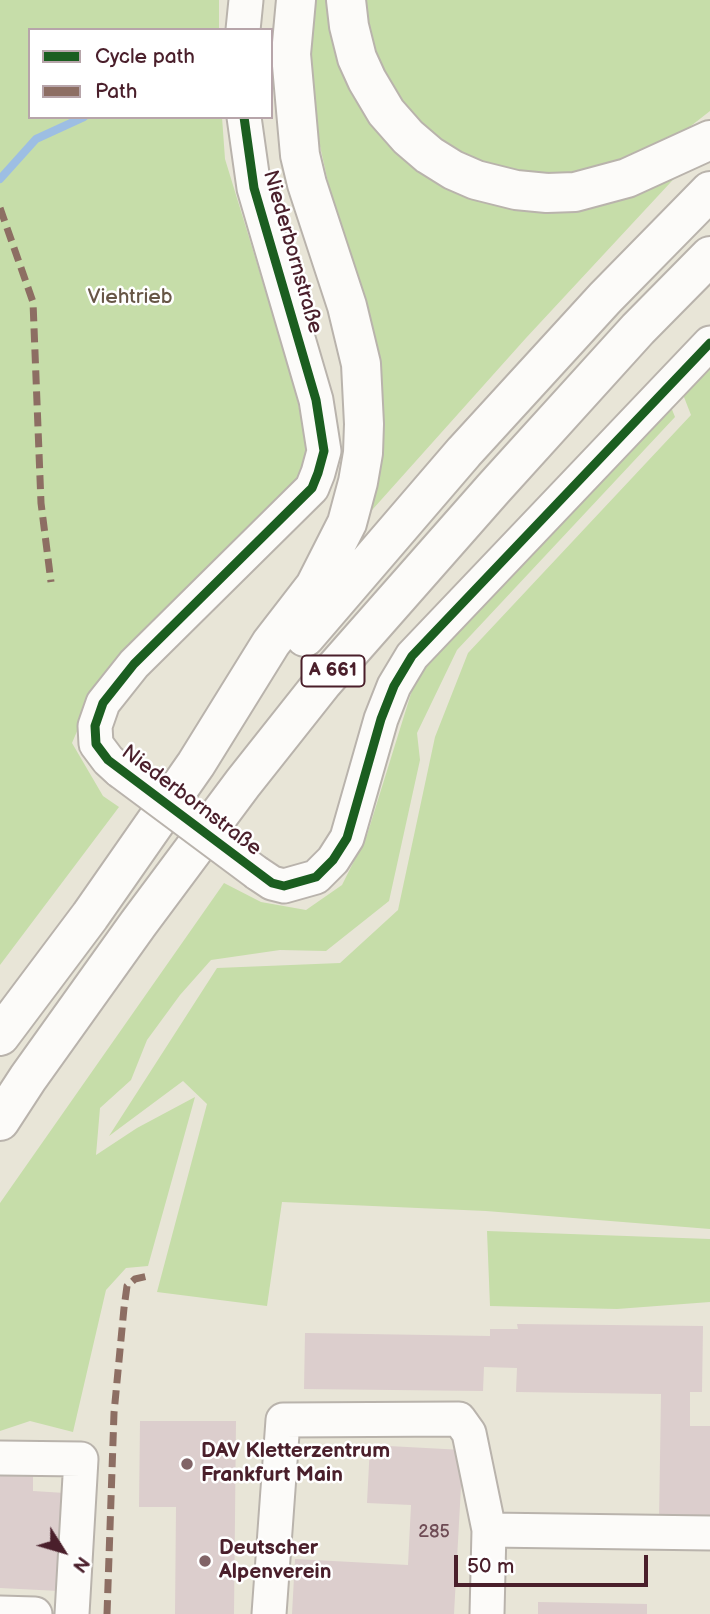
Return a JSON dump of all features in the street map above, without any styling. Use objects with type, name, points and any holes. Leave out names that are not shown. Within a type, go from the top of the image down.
[{"type":"highway","points":[[196,764],[271,643],[315,586],[347,523],[363,453],[364,393],[361,364],[347,306],[300,155],[291,54],[296,0]]},
{"type":"highway","points":[[346,0],[357,58],[386,112],[408,137],[429,155],[476,180],[547,194],[575,192],[627,178],[710,140]]},
{"type":"highway","name":"A 661","points":[[0,1037],[90,916],[196,764],[464,452],[605,298],[710,191]]},
{"type":"highway","name":"A 661","points":[[0,1121],[138,924],[243,783],[323,682],[493,489],[638,330],[710,256]]},
{"type":"lane","points":[[243,28],[246,0]]},
{"type":"lane","name":"Niederbornstraße","points":[[244,119],[254,188],[316,400],[324,452],[312,488],[134,664],[103,703],[95,726],[96,744],[120,771],[272,883],[284,886],[316,877],[347,838],[381,719],[394,686],[412,656],[710,343]]},
{"type":"lane","points":[[268,1614],[283,1420],[459,1419],[469,1433],[489,1530],[487,1614]]},
{"type":"lane","points":[[0,1458],[81,1458],[72,1614]]},
{"type":"lane","points":[[489,1530],[710,1533]]},
{"type":"lane","points":[[0,1613],[35,1614]]},
{"type":"green space","name":"Viehtrieb","points":[[0,0],[219,0],[219,28],[28,28],[28,119],[222,119],[225,159],[293,381],[309,454],[294,486],[92,696],[72,743],[103,796],[119,807],[0,965]]},
{"type":"green space","points":[[316,0],[327,0],[334,32],[421,168],[470,199],[517,209],[683,169],[526,338],[364,519],[342,246],[307,87]]},
{"type":"green space","points":[[365,0],[710,0],[710,111],[687,129],[610,165],[542,177],[477,166],[427,132],[390,85],[365,29]]},
{"type":"green space","points":[[710,362],[710,1229],[486,1211],[282,1202],[267,1306],[157,1292],[207,1104],[183,1081],[109,1136],[217,968],[340,963],[398,910],[435,737],[468,653],[691,415],[682,392]]},
{"type":"green space","points":[[669,402],[675,417],[457,650],[417,733],[420,760],[389,901],[326,951],[280,950],[211,960],[180,995],[147,1040],[131,1080],[100,1108],[96,1155],[137,1128],[195,1097],[148,1266],[126,1268],[106,1290],[73,1432],[30,1421],[0,1431],[0,1203],[224,883],[261,902],[306,910],[342,885],[367,835],[418,671]]},
{"type":"green space","points":[[487,1231],[710,1239],[710,1302],[617,1309],[490,1306]]},
{"type":"building","points":[[517,1324],[703,1326],[702,1392],[690,1392],[690,1426],[710,1426],[710,1521],[659,1521],[661,1394],[516,1392],[517,1368],[484,1367],[483,1391],[304,1389],[305,1333],[490,1336],[490,1329],[518,1329]]},
{"type":"building","points":[[140,1421],[236,1421],[234,1614],[175,1614],[176,1507],[139,1507]]},
{"type":"building","points":[[370,1445],[463,1450],[454,1614],[292,1614],[295,1559],[408,1565],[411,1505],[367,1503]]},
{"type":"building","points":[[0,1471],[33,1473],[33,1491],[65,1493],[59,1591],[0,1588]]},
{"type":"building","points":[[538,1602],[647,1604],[647,1614],[538,1614]]},
{"type":"waterway","points":[[0,179],[36,139],[80,119]]},
{"type":"marked path","points":[[0,208],[33,302],[41,503],[51,582]]},
{"type":"marked path","points":[[107,1614],[114,1413],[124,1308],[127,1286],[135,1279],[148,1276]]},
{"type":"cycle path","points":[[244,119],[254,188],[316,400],[324,451],[312,488],[134,664],[103,703],[95,726],[96,744],[108,760],[272,883],[284,886],[316,877],[333,860],[347,838],[381,719],[394,686],[412,656],[710,343]]},
{"type":"place","name":"DAV Kletterzentrum Frankfurt Main","points":[[187,1464]]},
{"type":"place","name":"Deutscher Alpenverein","points":[[205,1561]]}]
